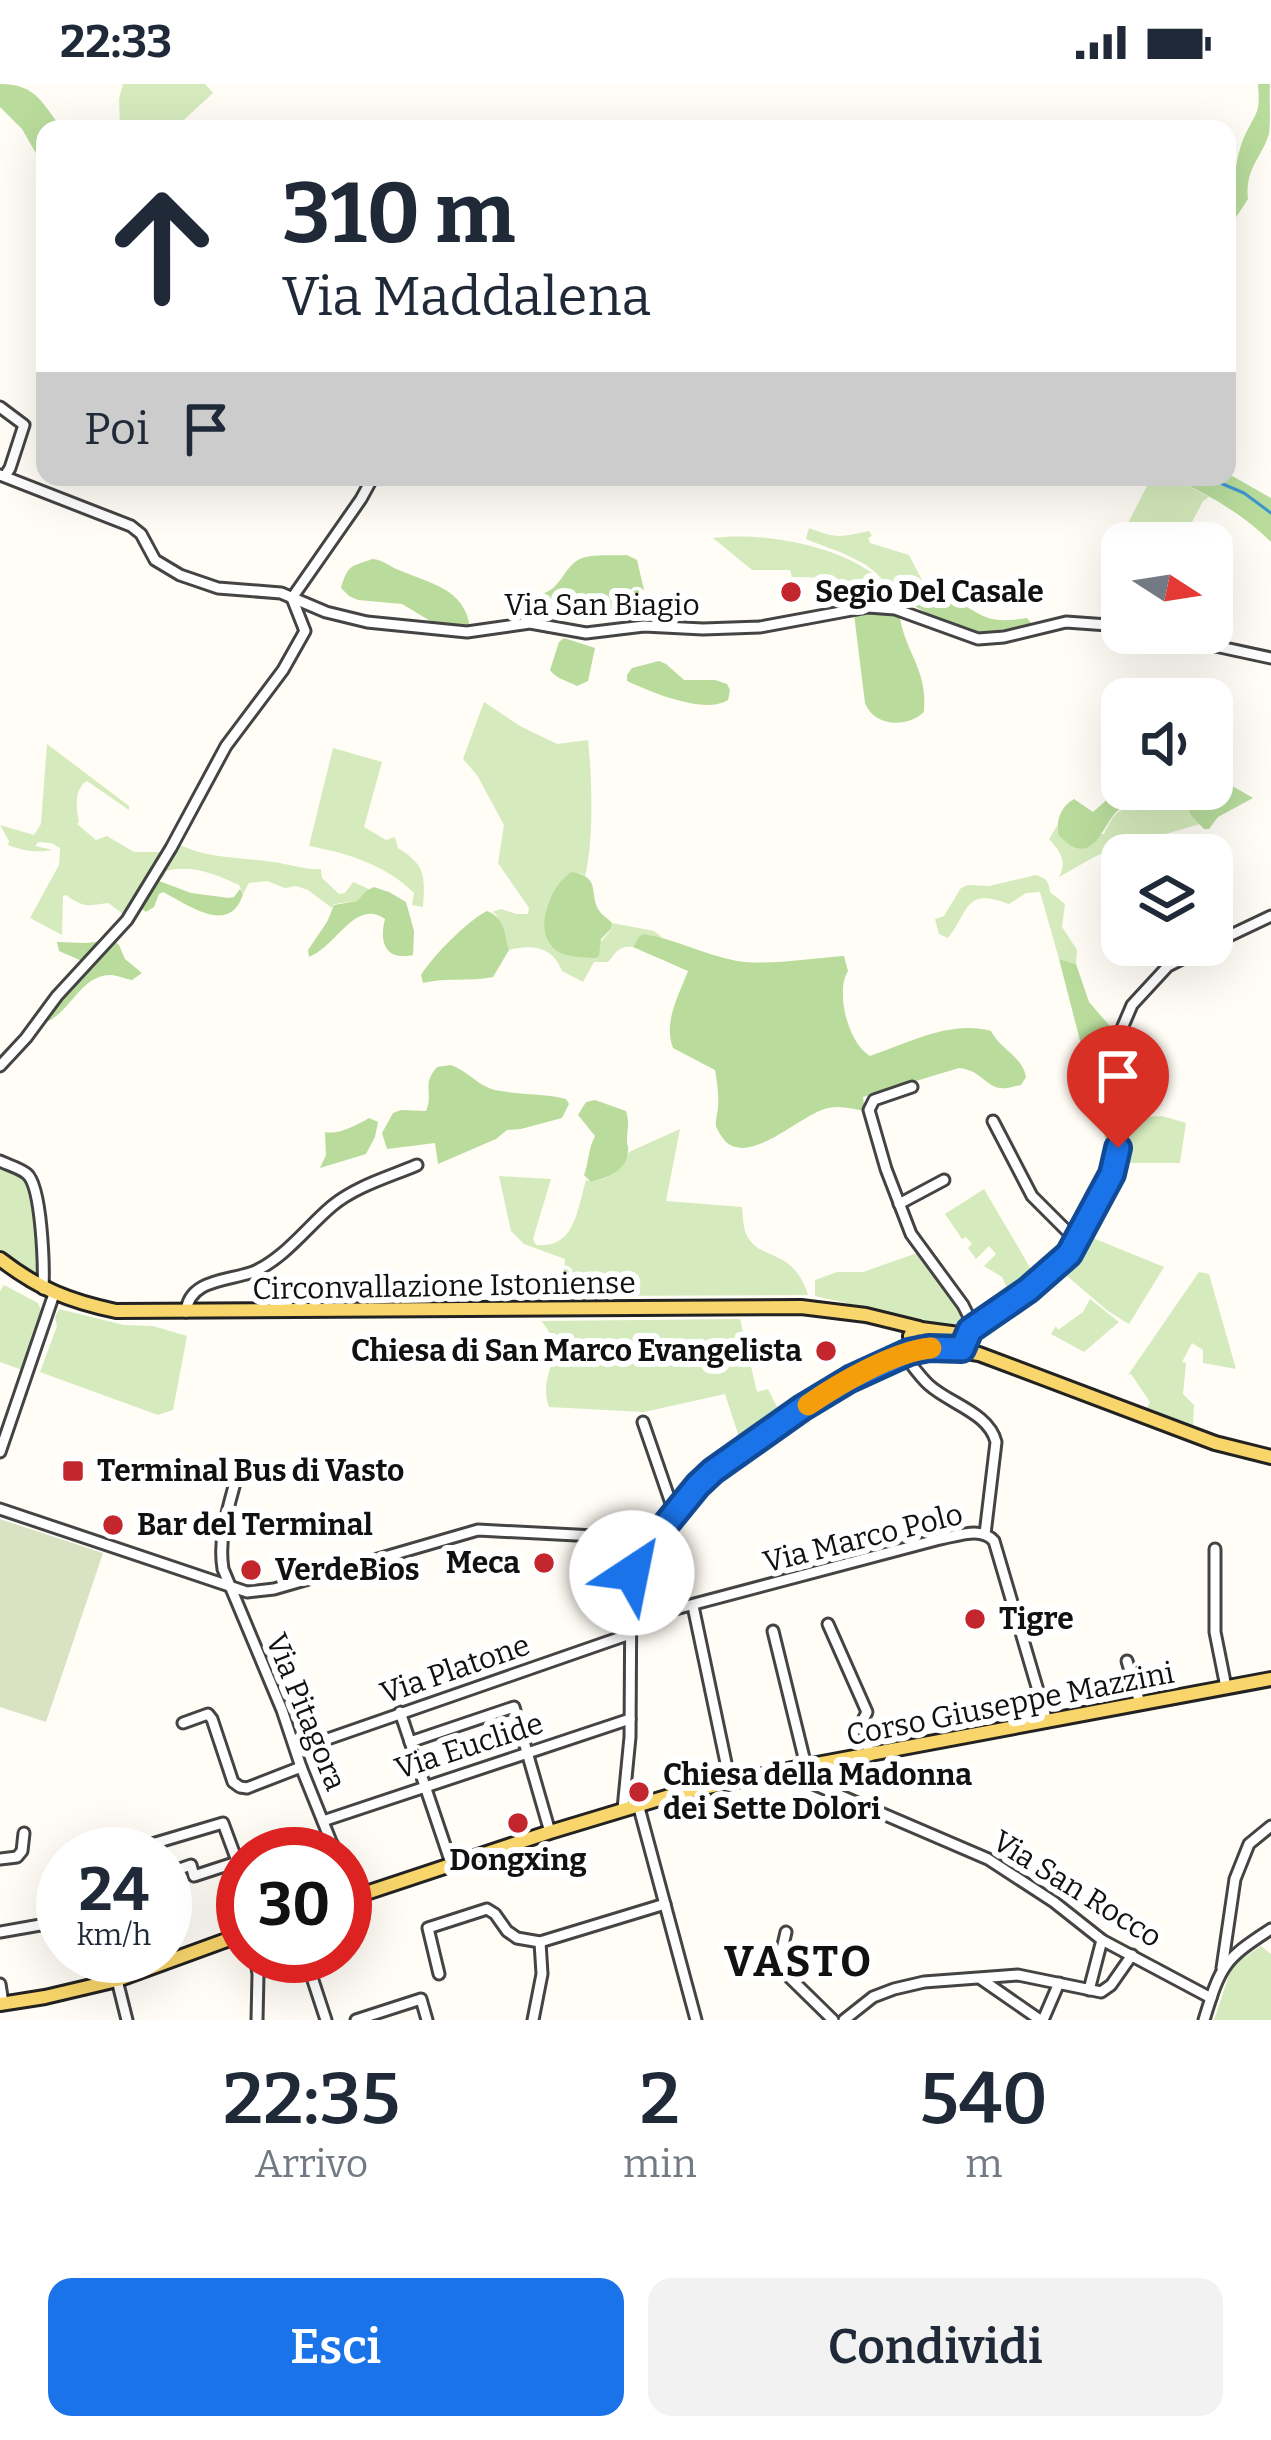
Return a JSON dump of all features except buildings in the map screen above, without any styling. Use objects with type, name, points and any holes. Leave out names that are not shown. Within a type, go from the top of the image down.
[{"type":"main road","name":"Circonvallazione Istoniense","points":[[0,1259],[48,1291],[116,1311],[801,1307],[899,1324],[911,1342]]},
{"type":"main road","points":[[911,1342],[965,1337]]},
{"type":"main road","points":[[911,1342],[938,1348],[965,1337]]},
{"type":"main road","points":[[965,1337],[979,1354],[1215,1443],[1271,1457]]},
{"type":"main road","name":"Corso Giuseppe Mazzini","points":[[372,1891],[638,1804],[730,1782],[1271,1681]]},
{"type":"main road","points":[[2,2004],[103,1983]]},
{"type":"street","points":[[0,407],[24,425],[10,468],[2,475]]},
{"type":"street","name":"Via San Biagio","points":[[2,475],[131,526],[155,560],[180,575],[218,589],[269,591],[364,622],[467,632],[530,623],[586,633],[644,626],[760,627],[868,607],[925,617],[978,639],[1066,622],[1101,624]]},
{"type":"street","points":[[0,1066],[127,920],[226,746],[297,650],[305,631],[292,598],[368,486]]},
{"type":"street","points":[[1233,650],[1271,658]]},
{"type":"street","points":[[1233,934],[1271,916]]},
{"type":"street","points":[[965,1337],[1051,1271],[1078,1240],[1112,1174],[1118,1148],[1120,1033],[1132,1005],[1168,966]]},
{"type":"street","points":[[912,1087],[874,1100],[869,1110],[911,1234],[963,1305],[965,1337]]},
{"type":"street","points":[[993,1121],[1032,1196],[1078,1240]]},
{"type":"street","points":[[0,1161],[25,1172],[34,1185],[48,1291],[0,1452]]},
{"type":"street","points":[[186,1312],[194,1292],[265,1266],[334,1204],[417,1165]]},
{"type":"street","points":[[899,1204],[944,1180]]},
{"type":"street","points":[[622,1809],[636,1548],[656,1536],[713,1471],[802,1408],[911,1342],[926,1383],[994,1432],[985,1534]]},
{"type":"street","points":[[643,1422],[674,1512]]},
{"type":"street","name":"Via Pitagora","points":[[236,1479],[221,1554],[326,1827]]},
{"type":"street","points":[[0,1509],[231,1589],[258,1592],[478,1530],[614,1538],[636,1548]]},
{"type":"street","name":"Via Marco Polo","points":[[630,1622],[940,1540],[985,1534],[994,1541],[1047,1721]]},
{"type":"street","points":[[1215,1549],[1215,1632],[1226,1687]]},
{"type":"street","points":[[693,1606],[730,1782]]},
{"type":"street","points":[[827,1624],[867,1712],[863,1720],[870,1756]]},
{"type":"street","points":[[772,1631],[806,1766]]},
{"type":"street","name":"Via Platone","points":[[296,1750],[630,1634]]},
{"type":"street","points":[[1127,1661],[1140,1703]]},
{"type":"street","points":[[410,1742],[514,1708],[550,1832]]},
{"type":"street","points":[[400,1712],[452,1866]]},
{"type":"street","points":[[183,1723],[208,1714],[233,1782],[240,1787],[301,1767]]},
{"type":"street","name":"Via Euclide","points":[[323,1821],[630,1719]]},
{"type":"street","name":"Via San Rocco","points":[[782,1771],[988,1859],[1102,1940],[1211,1998]]},
{"type":"street","points":[[638,1804],[696,2020]]},
{"type":"street","points":[[192,1832],[223,1823],[224,1827]]},
{"type":"street","points":[[1204,2020],[1222,1968],[1232,1891],[1244,1855],[1249,1844],[1271,1826]]},
{"type":"street","points":[[0,1859],[17,1857],[24,1833]]},
{"type":"street","points":[[192,1869],[194,1876],[216,1869]]},
{"type":"street","points":[[439,1974],[428,1928],[476,1912],[492,1910],[517,1938],[540,1942],[665,1904]]},
{"type":"street","points":[[0,1932],[36,1926]]},
{"type":"street","points":[[1222,1968],[1271,1928]]},
{"type":"street","points":[[786,1932],[781,1969],[832,2020]]},
{"type":"street","points":[[1089,1990],[1102,1940]]},
{"type":"street","points":[[533,2020],[542,1974],[540,1942]]},
{"type":"street","points":[[844,2020],[864,2003],[924,1982],[1018,1975],[1106,1990],[1132,1955]]},
{"type":"street","points":[[979,1977],[1042,2020],[1059,1983]]},
{"type":"street","points":[[118,1983],[127,2020]]},
{"type":"street","points":[[257,2020],[259,1983]]},
{"type":"street","points":[[313,1983],[326,2020]]},
{"type":"street","points":[[0,1984],[2,2004]]},
{"type":"street","points":[[356,2020],[421,1999],[427,2020]]},
{"type":"street","points":[[1013,2020],[1020,2007]]},
{"type":"green space","points":[[0,84],[23,88],[44,104],[56,120],[36,120],[36,153],[22,129],[0,107]]},
{"type":"green space","points":[[123,84],[205,84],[213,93],[184,120],[120,120]]},
{"type":"green space","points":[[1258,84],[1270,84],[1269,134],[1251,171],[1248,199],[1236,217],[1238,155],[1259,100]]},
{"type":"green space","points":[[1236,478],[1271,498],[1271,542],[1248,522],[1188,486],[1236,486]]},
{"type":"green space","points":[[1147,486],[1188,486],[1209,497],[1192,522],[1129,522]]},
{"type":"green space","points":[[809,528],[839,536],[869,531],[870,543],[909,555],[923,582],[908,584],[893,604],[873,603],[868,590],[855,589],[836,578],[792,577],[790,570],[752,570],[713,538],[757,537],[831,552],[853,561],[887,587],[863,563],[806,539]]},
{"type":"green space","points":[[627,555],[637,560],[644,590],[639,591],[638,610],[625,607],[606,613],[597,603],[577,604],[567,615],[553,606],[528,617],[514,607],[514,599],[552,589],[582,558]]},
{"type":"green space","points":[[372,559],[454,596],[470,628],[432,622],[402,604],[349,596],[341,588],[348,570]]},
{"type":"green space","points":[[943,596],[989,618],[1027,618],[1034,627],[1000,633],[971,631],[912,605],[913,600]]},
{"type":"green space","points":[[899,612],[924,696],[924,712],[900,723],[876,717],[865,703],[854,614]]},
{"type":"green space","points":[[564,638],[595,648],[588,681],[577,686],[550,670]]},
{"type":"green space","points":[[659,661],[684,680],[727,684],[728,700],[692,703],[627,681],[632,668]]},
{"type":"green space","points":[[484,702],[557,744],[588,740],[588,862],[585,876],[579,873],[550,899],[545,925],[554,945],[573,956],[599,956],[598,945],[612,923],[654,931],[664,939],[638,938],[633,947],[621,948],[608,962],[594,962],[583,982],[562,971],[541,949],[509,950],[492,912],[528,914],[529,908],[498,863],[504,825],[463,759]]},
{"type":"green space","points":[[47,744],[129,806],[129,810],[87,781],[78,794],[77,824],[96,840],[107,836],[134,852],[167,852],[126,916],[108,903],[86,905],[63,896],[62,935],[30,918],[59,865],[60,848],[38,842],[35,846],[53,850],[8,845],[0,825],[34,835],[41,824]]},
{"type":"green space","points":[[333,748],[382,762],[364,827],[386,840],[395,837],[398,848],[419,866],[423,907],[412,905],[414,893],[378,868],[309,846]]},
{"type":"green space","points":[[1233,786],[1253,798],[1233,809]]},
{"type":"green space","points":[[1074,799],[1093,812],[1101,805],[1101,810],[1119,810],[1089,847],[1070,845],[1058,834],[1060,814],[1069,802]]},
{"type":"green space","points":[[1189,810],[1200,824],[1165,834],[1104,834],[1117,813]]},
{"type":"green space","points":[[1189,810],[1231,810],[1209,829]]},
{"type":"green space","points":[[1057,826],[1058,834],[1101,834],[1101,854],[1059,877],[1062,857],[1049,839]]},
{"type":"green space","points":[[178,844],[212,855],[321,869],[322,878],[339,894],[353,882],[369,889],[357,901],[332,908],[296,886],[249,883],[243,894],[239,885],[203,871],[175,869],[166,871],[163,878],[158,875]]},
{"type":"green space","points":[[571,872],[587,877],[598,909],[612,923],[596,958],[557,951],[545,932],[550,898]]},
{"type":"green space","points":[[1036,875],[1065,904],[1062,927],[1077,950],[1076,964],[1059,959],[1040,892],[1026,893],[1009,904],[976,900],[948,938],[939,934],[935,919],[944,916],[961,888]]},
{"type":"green space","points":[[154,879],[191,893],[229,898],[240,889],[243,894],[228,914],[207,914],[163,892],[146,912],[141,900]]},
{"type":"green space","points":[[374,887],[406,902],[414,931],[413,955],[396,955],[386,948],[385,919],[374,914],[355,919],[309,957],[308,950],[334,905],[357,901]]},
{"type":"green space","points":[[487,911],[501,922],[509,950],[493,977],[423,983],[421,975],[442,949]]},
{"type":"green space","points":[[643,934],[737,961],[844,956],[846,1017],[855,1040],[870,1056],[930,1034],[976,1028],[991,1031],[1021,1064],[1026,1077],[1021,1085],[1001,1088],[959,1068],[863,1097],[865,1111],[828,1108],[763,1143],[737,1147],[726,1142],[716,1126],[715,1070],[673,1048],[670,1038],[671,1019],[688,971],[633,947]]},
{"type":"green space","points":[[113,940],[142,973],[132,980],[112,975],[91,981],[59,1014],[40,1024],[82,965],[59,951],[57,942]]},
{"type":"green space","points":[[1059,959],[1076,964],[1089,1002],[1115,1032],[1119,1127],[1108,1149]]},
{"type":"green space","points":[[451,1065],[489,1088],[558,1097],[569,1104],[562,1118],[507,1130],[438,1164],[435,1143],[387,1149],[382,1133],[393,1113],[426,1111],[432,1073]]},
{"type":"green space","points":[[595,1100],[626,1111],[628,1150],[620,1169],[591,1182],[584,1175],[595,1136],[578,1115],[586,1102]]},
{"type":"green space","points":[[1162,1116],[1186,1123],[1180,1163],[1119,1163],[1135,1123]]},
{"type":"green space","points":[[369,1118],[378,1122],[366,1154],[320,1168],[326,1155],[325,1132],[342,1131]]},
{"type":"green space","points":[[680,1129],[666,1201],[742,1207],[753,1244],[794,1269],[808,1295],[554,1300],[565,1259],[524,1244],[511,1231],[499,1176],[551,1179],[533,1239],[536,1245],[549,1245],[567,1234],[586,1180],[610,1176],[629,1152]]},
{"type":"green space","points":[[0,1164],[28,1180],[40,1272],[33,1274],[0,1249]]},
{"type":"green space","points":[[984,1189],[1035,1276],[1010,1295],[1002,1277],[984,1266],[996,1254],[989,1246],[976,1259],[968,1248],[972,1244],[962,1239],[945,1214]]},
{"type":"green space","points":[[1093,1238],[1164,1267],[1129,1324],[1060,1270]]},
{"type":"green space","points":[[920,1252],[966,1324],[939,1324],[815,1296],[815,1280],[837,1272],[863,1272]]},
{"type":"green space","points":[[1199,1272],[1209,1274],[1236,1369],[1203,1363],[1203,1350],[1192,1343],[1182,1362],[1186,1363],[1183,1394],[1194,1405],[1193,1425],[1147,1408],[1150,1402],[1128,1375]]},
{"type":"green space","points":[[4,1285],[38,1303],[42,1312],[22,1370],[0,1362],[0,1291]]},
{"type":"green space","points":[[1090,1299],[1119,1322],[1084,1352],[1051,1334],[1056,1326],[1058,1330],[1083,1312]]},
{"type":"green space","points":[[59,1309],[187,1336],[173,1410],[158,1415],[40,1372]]},
{"type":"green space","points":[[740,1319],[757,1392],[768,1389],[780,1413],[741,1443],[725,1394],[644,1412],[549,1407],[546,1394],[554,1344],[541,1321]]},
{"type":"green space","points":[[0,1519],[103,1553],[46,1722],[0,1707]]},
{"type":"green space","points":[[1261,1946],[1271,1954],[1271,2020],[1214,2020],[1232,1966]]},
{"type":"waterway","points":[[1227,486],[1271,513]]},
{"type":"slow traffic","points":[[808,1405],[850,1379],[909,1352],[931,1348]]},
{"type":"place","name":"Segio Del Casale","points":[[791,592]]},
{"type":"place","name":"Chiesa di San Marco Evangelista","points":[[826,1351]]},
{"type":"place","name":"Terminal Bus di Vasto","points":[[73,1471]]},
{"type":"place","name":"Bar del Terminal","points":[[113,1525]]},
{"type":"place","name":"Meca","points":[[544,1563]]},
{"type":"place","name":"VerdeBios","points":[[251,1570]]},
{"type":"place","name":"Tigre","points":[[975,1619]]},
{"type":"place","name":"Chiesa della Madonna dei Sette Dolori","points":[[639,1792]]},
{"type":"place","name":"Dongxing","points":[[518,1823]]},
{"type":"district","name":"VASTO","points":[[799,1962]]},
{"type":"route","points":[[632,1573],[698,1485],[802,1408],[909,1352],[962,1349],[970,1330],[1069,1254],[1112,1174],[1118,1148]]}]
